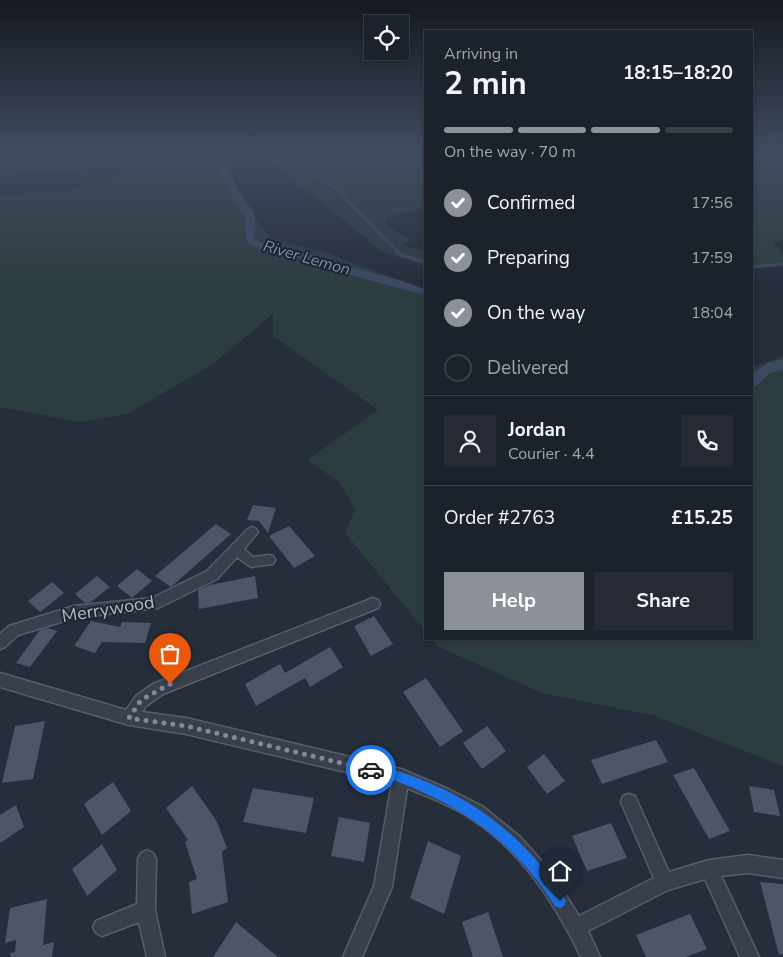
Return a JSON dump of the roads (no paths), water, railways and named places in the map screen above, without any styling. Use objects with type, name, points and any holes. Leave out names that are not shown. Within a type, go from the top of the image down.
[{"type":"street","name":"Merrywood","points":[[0,643],[14,630],[65,615],[153,604],[212,575],[252,532]]},
{"type":"street","points":[[237,550],[251,562],[268,560]]},
{"type":"street","points":[[129,718],[141,700],[158,689],[373,604]]},
{"type":"street","points":[[0,680],[129,718],[186,726],[401,776],[476,812],[513,842],[542,875],[576,927],[591,957]]},
{"type":"street","points":[[352,957],[383,887],[401,776]]},
{"type":"street","points":[[629,802],[665,882]]},
{"type":"street","points":[[147,859],[146,910],[156,957]]},
{"type":"street","points":[[576,927],[665,882],[709,869],[748,864],[783,869]]},
{"type":"street","points":[[709,869],[750,957]]},
{"type":"street","points":[[102,927],[146,910]]},
{"type":"water","name":"River Lemon","points":[[234,199],[244,199],[255,215],[254,238],[257,241],[399,280],[424,289],[424,295],[350,275],[312,261],[269,253],[249,244],[246,238],[246,218]]},
{"type":"water","points":[[783,359],[783,370],[770,373],[753,389],[753,373],[768,363]]},
{"type":"waterway","points":[[345,199],[398,252]]},
{"type":"waterway","points":[[398,252],[401,255],[424,262]]},
{"type":"waterway","points":[[753,267],[783,264]]}]
